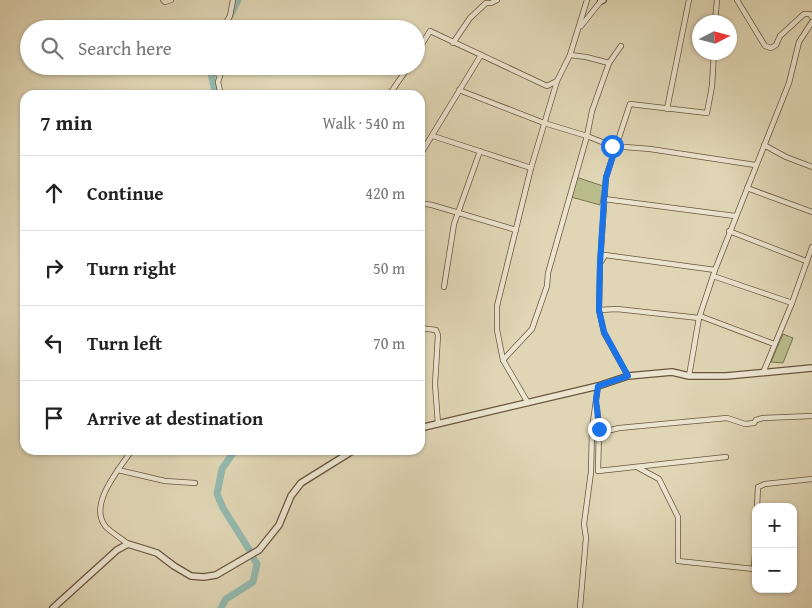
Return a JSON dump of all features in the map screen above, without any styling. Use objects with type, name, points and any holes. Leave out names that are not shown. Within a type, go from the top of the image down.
[{"type":"street","points":[[163,0],[165,2],[171,0]]},
{"type":"street","points":[[228,20],[233,0]]},
{"type":"street","points":[[453,43],[478,9],[486,2],[491,3],[497,0]]},
{"type":"street","points":[[528,403],[503,360],[497,330],[497,306],[544,123],[557,82],[570,55],[580,27],[587,0]]},
{"type":"street","points":[[667,109],[689,0]]},
{"type":"street","points":[[716,15],[717,0]]},
{"type":"street","points":[[737,0],[765,46],[771,48],[776,45],[780,36],[804,14],[812,16]]},
{"type":"street","points":[[580,27],[602,1]]},
{"type":"street","points":[[689,376],[700,317],[715,270],[789,83],[799,42],[812,22]]},
{"type":"street","points":[[425,39],[430,31],[547,86],[557,82]]},
{"type":"street","points":[[503,360],[532,329],[547,286],[548,274],[587,136],[592,111],[608,63],[621,46]]},
{"type":"street","points":[[425,148],[481,55]]},
{"type":"street","points":[[570,55],[608,63]]},
{"type":"street","points":[[628,376],[604,332],[599,310],[606,178],[630,104],[707,113],[712,86],[714,60]]},
{"type":"street","points":[[219,75],[220,90]]},
{"type":"street","points":[[392,90],[403,75]]},
{"type":"street","points":[[459,90],[544,123],[612,146],[650,149],[755,165]]},
{"type":"street","points":[[433,136],[531,168]]},
{"type":"street","points":[[764,145],[786,158],[812,167]]},
{"type":"street","points":[[444,287],[457,212],[480,151]]},
{"type":"street","points":[[747,188],[812,212]]},
{"type":"street","points":[[604,199],[735,216]]},
{"type":"street","points":[[425,204],[516,230]]},
{"type":"street","points":[[729,231],[806,261]]},
{"type":"street","points":[[763,373],[792,303],[812,247]]},
{"type":"street","points":[[600,264],[605,255],[715,270]]},
{"type":"street","points":[[713,276],[792,303]]},
{"type":"street","points":[[599,310],[617,309],[700,317],[774,344]]},
{"type":"street","points":[[425,329],[436,330],[438,335],[435,384],[438,424]]},
{"type":"street","points":[[425,427],[598,386],[628,376],[672,372],[689,376],[726,376],[812,368]]},
{"type":"street","points":[[580,608],[586,538],[584,524],[591,472],[592,429],[598,386]]},
{"type":"street","points":[[596,400],[599,432],[598,471],[726,456]]},
{"type":"street","points":[[599,432],[619,428],[727,418],[744,424],[754,423],[762,418],[812,416]]},
{"type":"street","points":[[128,455],[107,487],[100,506],[100,515],[106,526],[128,544],[157,553],[191,576],[204,577],[216,575],[259,550],[279,525],[292,496],[301,483],[346,455]]},
{"type":"street","points":[[637,467],[659,479],[678,518],[678,561],[754,570],[755,548]]},
{"type":"street","points":[[118,470],[165,481],[195,483]]},
{"type":"street","points":[[757,503],[758,487],[764,484],[812,479]]},
{"type":"street","points":[[53,608],[117,550],[128,544]]},
{"type":"green space","points":[[576,177],[603,186],[600,205],[571,197]]},
{"type":"green space","points":[[783,334],[793,338],[783,363],[771,362]]},
{"type":"waterway","points":[[230,16],[238,0]]},
{"type":"waterway","points":[[211,75],[215,90]]},
{"type":"waterway","points":[[232,455],[222,469],[217,494],[223,508],[250,551]]},
{"type":"waterway","points":[[221,608],[226,599],[253,582],[257,564],[252,556]]},
{"type":"route","points":[[599,429],[596,400],[598,386],[628,376],[604,332],[599,310],[606,178],[616,146],[612,146]]}]
